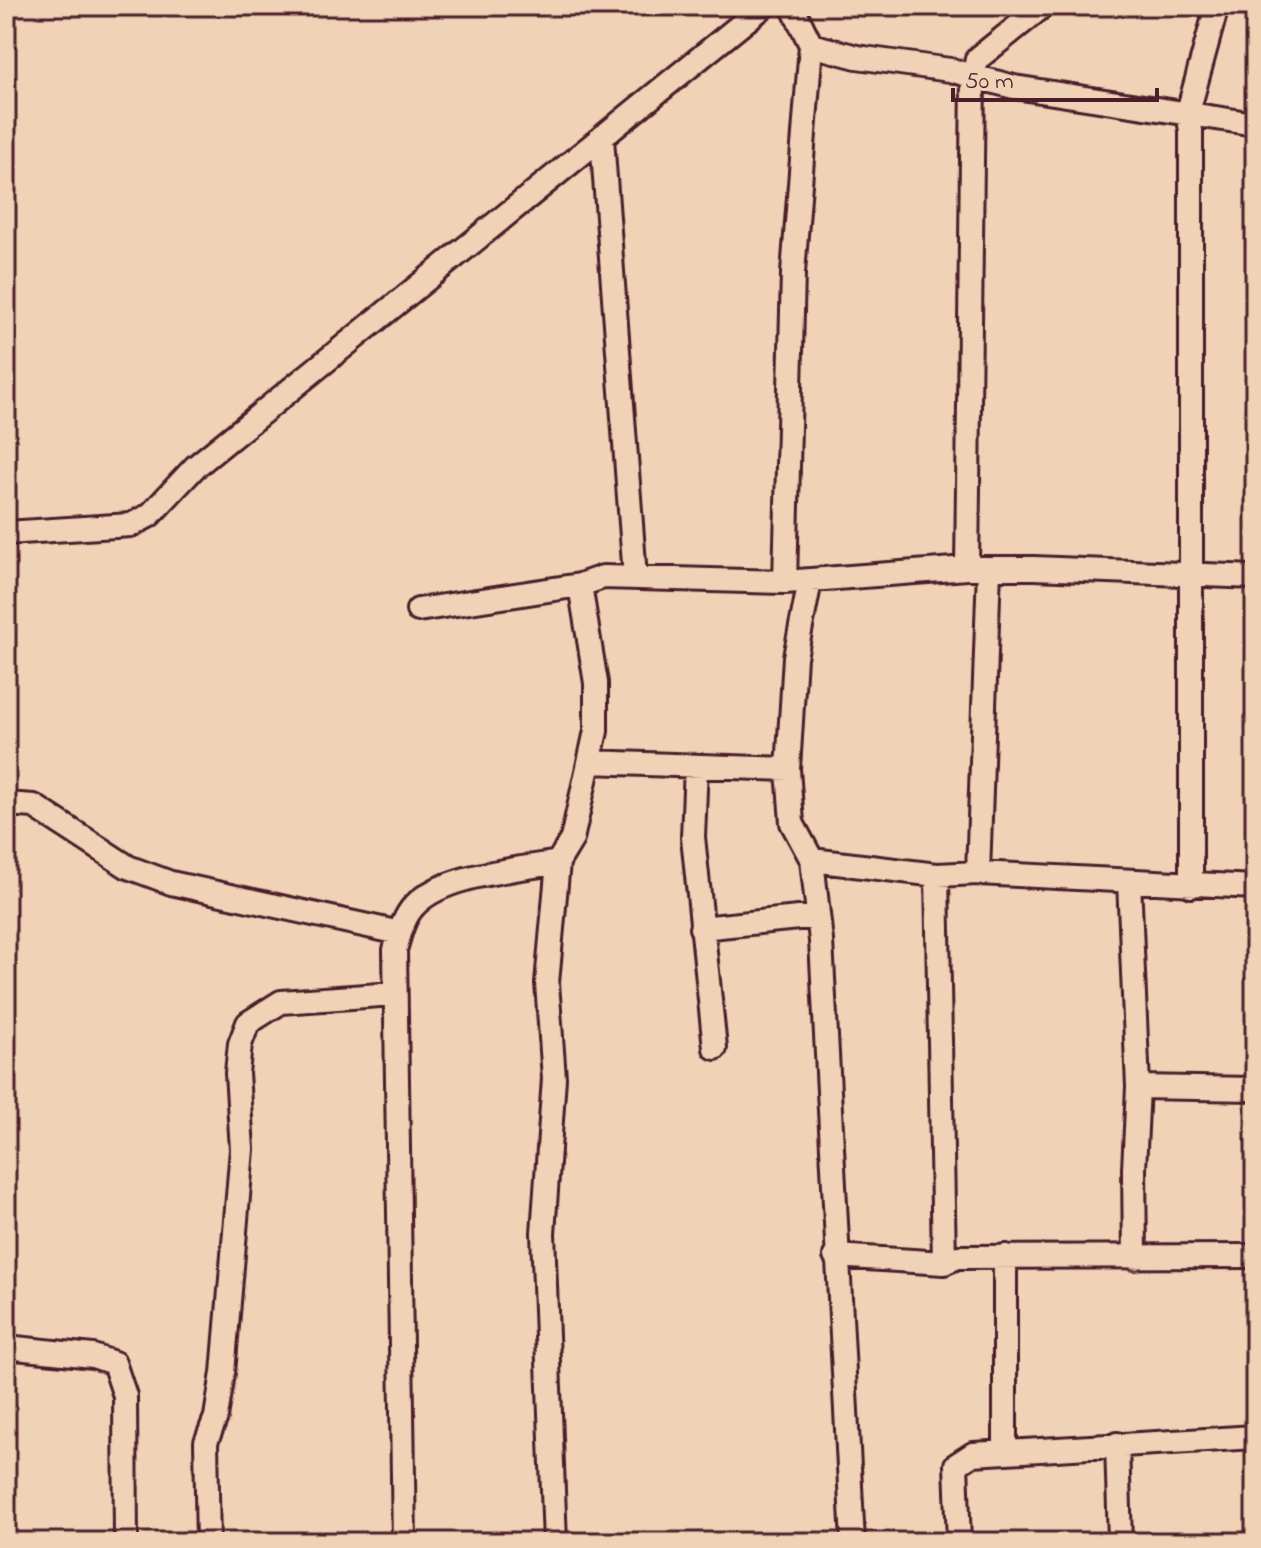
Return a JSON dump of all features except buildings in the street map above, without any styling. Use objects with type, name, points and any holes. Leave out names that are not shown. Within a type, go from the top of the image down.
[{"type":"street","points":[[6,533],[131,525],[150,515],[195,467],[764,6]]},
{"type":"street","points":[[785,582],[793,273],[811,45],[792,6]]},
{"type":"street","points":[[1191,886],[1188,112],[1217,6]]},
{"type":"street","points":[[978,873],[973,79],[977,59],[1036,8]]},
{"type":"street","points":[[811,45],[857,57],[950,70],[973,79],[1255,124]]},
{"type":"street","points":[[602,138],[635,577]]},
{"type":"street","points":[[418,610],[580,585],[603,577],[785,582],[978,568],[1107,569],[1255,577]]},
{"type":"street","points":[[810,581],[795,657],[788,769],[792,823],[812,860],[818,916],[853,1542]]},
{"type":"street","points":[[555,1542],[543,1233],[554,1078],[547,983],[558,862],[572,839],[596,731],[596,683],[580,585]]},
{"type":"street","points":[[589,762],[788,769]]},
{"type":"street","points":[[696,766],[693,837],[715,1048]]},
{"type":"street","points":[[6,804],[34,806],[128,867],[171,883],[400,933]]},
{"type":"street","points":[[812,860],[937,875],[978,873],[1255,887]]},
{"type":"street","points":[[404,1542],[395,950],[414,905],[449,883],[558,862]]},
{"type":"street","points":[[937,875],[944,1263]]},
{"type":"street","points":[[1129,881],[1138,1087],[1134,1169],[1135,1258]]},
{"type":"street","points":[[701,928],[818,916]]},
{"type":"street","points":[[208,1542],[206,1442],[216,1417],[223,1373],[242,1149],[237,1073],[240,1044],[248,1023],[281,1002],[394,994]]},
{"type":"street","points":[[1138,1087],[1255,1089]]},
{"type":"street","points":[[835,1256],[944,1263],[958,1257],[1255,1256]]},
{"type":"street","points":[[1005,1256],[1005,1451]]},
{"type":"street","points":[[6,1347],[93,1356],[114,1363],[125,1396],[126,1542]]},
{"type":"street","points":[[959,1542],[956,1465],[973,1454],[1255,1437]]},
{"type":"street","points":[[1117,1444],[1120,1542]]}]
